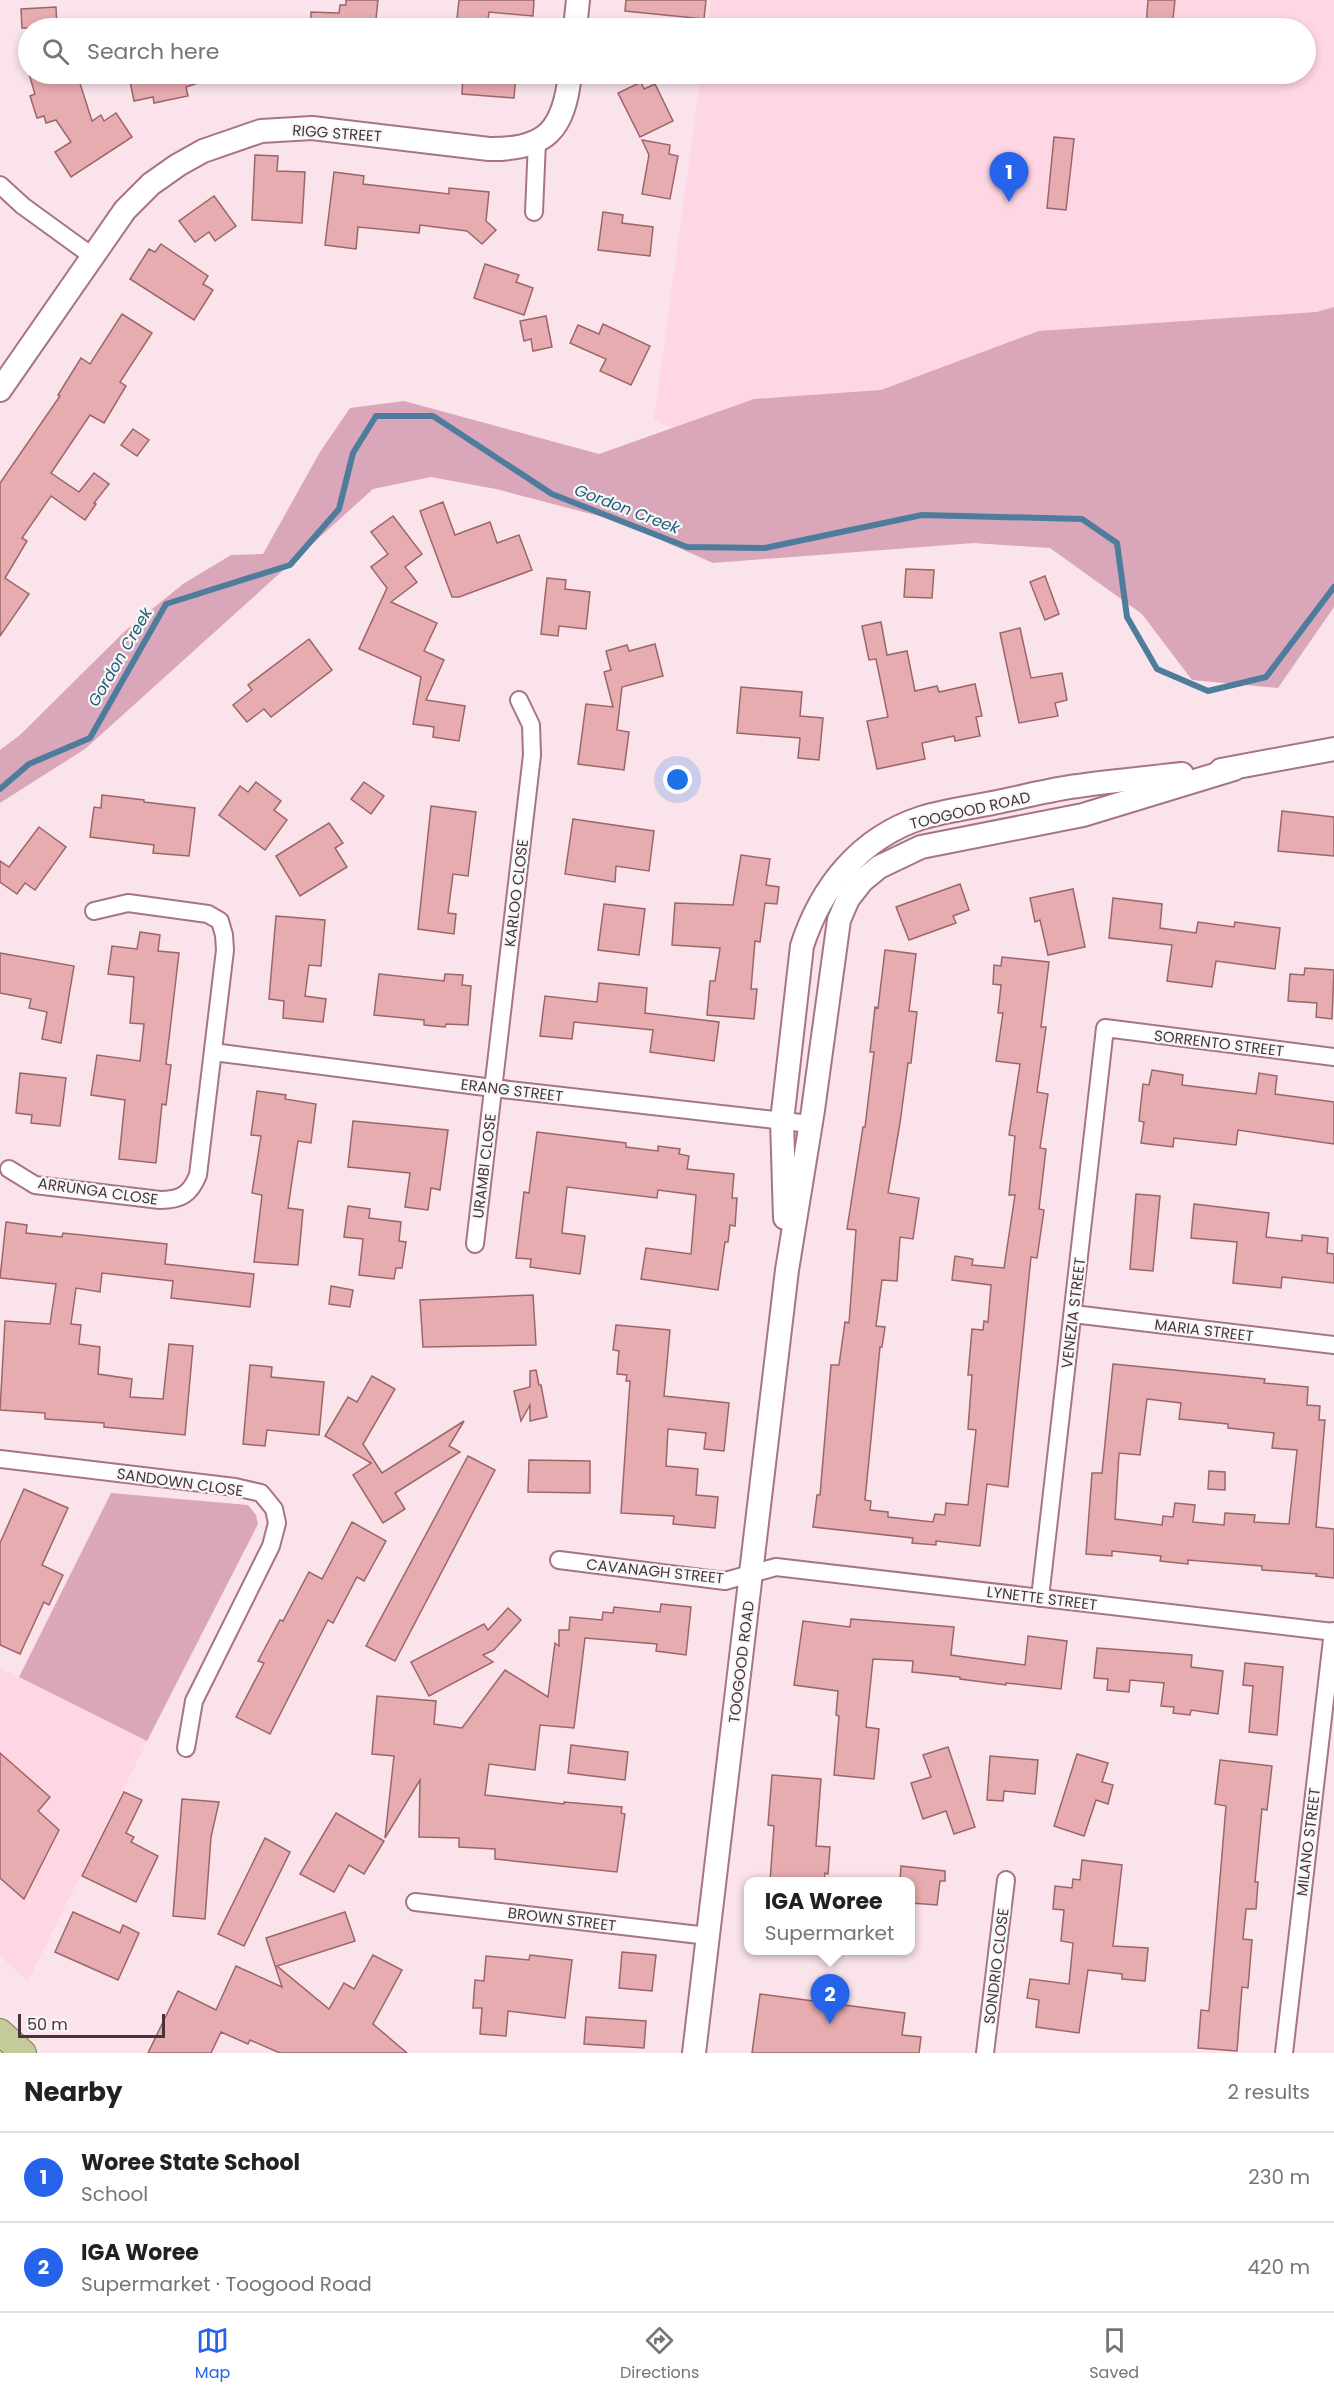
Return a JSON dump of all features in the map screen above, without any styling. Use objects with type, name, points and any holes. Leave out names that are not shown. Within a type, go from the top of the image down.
[{"type":"main road","points":[[0,2032],[23,2053]]},
{"type":"street","points":[[576,18],[578,0]]},
{"type":"street","name":"RIGG STREET","points":[[0,390],[125,210],[152,184],[203,151],[261,131],[312,128],[489,149],[512,149],[537,141],[548,134],[565,107],[568,84]]},
{"type":"street","points":[[534,212],[537,141]]},
{"type":"street","points":[[0,185],[23,206],[92,256]]},
{"type":"street","name":"KARLOO CLOSE","points":[[493,1088],[532,755],[531,725],[519,700]]},
{"type":"street","name":"TOOGOOD ROAD","points":[[787,1270],[782,1121],[802,946],[811,920],[825,893],[846,865],[869,844],[922,818],[1076,786],[1234,769],[1334,749]]},
{"type":"street","name":"TOOGOOD ROAD","points":[[694,2053],[787,1270],[838,920],[848,899],[862,881],[879,867],[921,847],[1083,815],[1234,769]]},
{"type":"street","name":"ARRUNGA CLOSE","points":[[9,1169],[35,1185],[159,1200],[172,1200],[185,1196],[194,1186],[198,1175],[225,950],[220,921],[208,914],[128,903],[94,911]]},
{"type":"street","name":"SORRENTO STREET","points":[[1105,1028],[1334,1057]]},
{"type":"street","name":"VENEZIA STREET","points":[[1040,1598],[1105,1028]]},
{"type":"street","name":"ERANG STREET","points":[[213,1052],[493,1088],[810,1124]]},
{"type":"street","name":"URAMBI CLOSE","points":[[475,1244],[493,1088]]},
{"type":"street","name":"MARIA STREET","points":[[1073,1314],[1334,1345]]},
{"type":"street","name":"SANDOWN CLOSE","points":[[0,1459],[235,1487],[261,1493],[274,1509],[277,1523],[271,1546],[194,1701],[186,1748]]},
{"type":"street","name":"CAVANAGH STREET","points":[[559,1560],[725,1581],[751,1575]]},
{"type":"street","name":"LYNETTE STREET","points":[[751,1575],[776,1567],[1333,1632]]},
{"type":"street","name":"MILANO STREET","points":[[1284,2053],[1333,1632]]},
{"type":"street","name":"SONDRIO CLOSE","points":[[985,2053],[1006,1880]]},
{"type":"street","name":"BROWN STREET","points":[[415,1902],[708,1936]]},
{"type":"shaded area","points":[[711,0],[1334,0],[1334,331],[756,473],[654,419],[700,84],[1316,84],[1316,18],[708,18]]},
{"type":"shaded area","points":[[1334,307],[1334,607],[1278,688],[1192,680],[1142,614],[1050,548],[974,543],[713,563],[618,521],[496,489],[431,477],[373,489],[85,749],[0,803],[0,750],[20,735],[125,631],[183,584],[231,555],[263,554],[320,452],[350,408],[404,401],[599,454],[754,399],[881,390],[1039,331],[1317,312]]},
{"type":"shaded area","points":[[111,1493],[248,1505],[256,1515],[258,1524],[147,1741],[19,1677]]},
{"type":"shaded area","points":[[0,1668],[147,1741],[28,1981],[0,1956]]},
{"type":"building","points":[[346,0],[378,0],[376,18],[311,18],[311,12],[339,13],[340,5],[346,5]]},
{"type":"building","points":[[459,0],[534,0],[533,16],[489,12],[488,18],[457,18]]},
{"type":"building","points":[[626,0],[706,0],[704,18],[625,11]]},
{"type":"building","points":[[1148,0],[1175,0],[1173,18],[1147,18]]},
{"type":"building","points":[[56,7],[57,18],[21,18],[21,9]]},
{"type":"building","points":[[32,84],[80,84],[92,121],[101,115],[104,121],[116,113],[132,137],[71,177],[55,152],[71,142],[56,120],[46,123],[44,116],[37,118],[30,96],[35,94]]},
{"type":"building","points":[[131,84],[195,84],[186,87],[188,96],[154,103],[153,97],[134,101]]},
{"type":"building","points":[[462,84],[515,84],[514,98],[462,94]]},
{"type":"building","points":[[637,84],[642,84],[644,89],[655,84],[673,121],[640,137],[618,93]]},
{"type":"building","points":[[1054,137],[1074,139],[1066,210],[1047,208]]},
{"type":"building","points":[[642,140],[670,145],[669,154],[678,156],[670,199],[642,194],[649,155]]},
{"type":"building","points":[[255,155],[278,156],[277,171],[305,172],[302,223],[252,220]]},
{"type":"building","points":[[334,172],[364,176],[363,184],[449,194],[449,188],[489,192],[486,221],[496,230],[482,244],[467,231],[420,225],[419,233],[358,227],[356,249],[325,245]]},
{"type":"building","points":[[214,196],[236,226],[215,241],[209,232],[195,242],[179,221]]},
{"type":"building","points":[[603,212],[623,215],[622,223],[653,227],[650,256],[598,250]]},
{"type":"building","points":[[161,244],[208,276],[203,284],[213,290],[194,320],[130,279],[149,249],[155,252]]},
{"type":"building","points":[[485,264],[519,275],[516,282],[533,288],[524,315],[474,298]]},
{"type":"building","points":[[122,314],[152,333],[120,382],[126,386],[104,423],[90,415],[51,473],[79,492],[94,473],[109,484],[94,503],[96,504],[85,520],[51,496],[22,538],[27,541],[5,578],[29,594],[0,636],[0,483],[60,396],[58,395],[81,358],[90,364]]},
{"type":"building","points":[[546,316],[552,347],[533,351],[531,339],[524,341],[520,321]]},
{"type":"building","points":[[603,324],[650,346],[631,385],[600,371],[606,359],[570,343],[578,325],[599,334]]},
{"type":"building","points":[[133,429],[149,440],[137,456],[121,445]]},
{"type":"building","points":[[443,502],[455,535],[490,522],[497,543],[519,535],[532,570],[459,597],[452,597],[420,511]]},
{"type":"building","points":[[393,516],[422,554],[405,567],[417,582],[391,602],[437,623],[424,651],[444,660],[426,700],[465,706],[459,741],[433,737],[434,727],[413,724],[421,677],[359,649],[387,588],[371,567],[388,554],[371,532]]},
{"type":"building","points":[[906,569],[934,570],[932,598],[904,597]]},
{"type":"building","points":[[1045,576],[1059,614],[1045,620],[1030,582]]},
{"type":"building","points":[[547,578],[566,580],[565,589],[590,592],[586,629],[559,626],[558,636],[541,634]]},
{"type":"building","points":[[881,622],[887,655],[907,651],[915,691],[937,686],[939,692],[975,684],[982,716],[976,717],[980,736],[955,741],[954,736],[922,743],[925,759],[877,769],[867,721],[888,717],[876,659],[869,660],[862,626]]},
{"type":"building","points":[[1020,628],[1031,678],[1062,673],[1067,700],[1055,703],[1058,716],[1019,723],[1000,633]]},
{"type":"building","points":[[309,639],[332,670],[271,717],[264,709],[247,722],[233,705],[252,690],[248,685]]},
{"type":"building","points":[[655,644],[663,676],[622,687],[617,730],[629,732],[624,770],[578,764],[586,704],[613,707],[604,672],[611,670],[606,651],[627,645],[629,651]]},
{"type":"building","points":[[741,687],[802,692],[800,716],[823,718],[819,760],[798,758],[800,738],[737,733]]},
{"type":"building","points":[[256,782],[281,801],[274,810],[287,820],[265,850],[219,815],[240,786],[248,792]]},
{"type":"building","points":[[364,782],[384,796],[371,814],[351,799]]},
{"type":"building","points":[[102,795],[195,808],[189,856],[153,853],[154,845],[90,837],[94,807],[101,808]]},
{"type":"building","points":[[431,806],[476,812],[468,876],[453,874],[448,913],[456,914],[454,934],[418,929]]},
{"type":"building","points":[[1282,811],[1334,817],[1334,856],[1278,851]]},
{"type":"building","points":[[573,819],[654,831],[649,871],[616,866],[615,882],[565,874]]},
{"type":"building","points":[[329,823],[343,843],[335,848],[347,867],[300,896],[276,856]]},
{"type":"building","points":[[39,827],[66,847],[35,890],[25,883],[17,894],[0,882],[0,861],[9,867]]},
{"type":"building","points":[[741,855],[770,859],[766,885],[779,887],[777,904],[765,903],[760,942],[755,941],[751,989],[757,989],[754,1019],[707,1015],[710,981],[715,981],[720,948],[672,945],[675,903],[733,905]]},
{"type":"building","points":[[960,884],[969,910],[953,916],[956,923],[909,940],[896,907]]},
{"type":"building","points":[[1073,889],[1085,947],[1048,955],[1040,920],[1035,922],[1030,898]]},
{"type":"building","points":[[1113,898],[1162,904],[1160,928],[1196,933],[1198,922],[1234,927],[1235,922],[1280,928],[1275,969],[1216,961],[1212,987],[1167,981],[1172,945],[1109,938]]},
{"type":"building","points":[[604,904],[645,909],[639,955],[598,950]]},
{"type":"building","points":[[276,916],[325,920],[321,966],[309,965],[305,996],[326,999],[323,1022],[283,1018],[284,1001],[269,999]]},
{"type":"building","points":[[140,932],[160,935],[158,951],[179,953],[166,1064],[171,1065],[166,1105],[162,1104],[156,1163],[119,1159],[125,1100],[91,1095],[97,1055],[140,1061],[144,1024],[130,1023],[134,977],[108,974],[112,946],[137,949]]},
{"type":"building","points":[[885,950],[916,954],[909,1011],[917,1012],[911,1063],[908,1063],[888,1193],[919,1198],[913,1239],[900,1237],[897,1281],[882,1280],[876,1326],[885,1327],[882,1347],[880,1347],[865,1500],[871,1501],[870,1510],[888,1512],[888,1517],[933,1522],[935,1514],[945,1515],[946,1503],[968,1505],[976,1430],[968,1429],[972,1375],[968,1375],[972,1329],[983,1330],[984,1321],[988,1322],[991,1285],[952,1280],[955,1256],[973,1259],[972,1265],[1004,1268],[1015,1195],[1009,1195],[1015,1136],[1009,1135],[1020,1064],[996,1061],[1003,1013],[998,1013],[1001,985],[993,984],[994,965],[1001,966],[1002,957],[1049,962],[1041,1027],[1046,1027],[1037,1092],[1048,1094],[1040,1148],[1046,1149],[1039,1209],[1044,1210],[1037,1258],[1031,1257],[1008,1487],[987,1484],[980,1546],[936,1541],[936,1545],[912,1543],[913,1538],[813,1527],[817,1495],[820,1495],[831,1365],[839,1365],[845,1322],[849,1323],[856,1230],[847,1229],[863,1127],[865,1127],[874,1052],[870,1052],[875,1007],[878,1008]]},
{"type":"building","points":[[0,953],[74,966],[61,1043],[42,1039],[47,1012],[29,1008],[31,999],[0,993]]},
{"type":"building","points":[[1305,968],[1334,970],[1332,1019],[1316,1017],[1317,1003],[1288,1001],[1290,974],[1304,975]]},
{"type":"building","points":[[379,974],[444,981],[445,974],[463,975],[462,985],[471,986],[468,1025],[446,1024],[445,1027],[424,1025],[424,1020],[374,1015]]},
{"type":"building","points":[[599,983],[647,988],[645,1013],[719,1022],[714,1061],[650,1052],[653,1030],[574,1022],[572,1039],[540,1036],[545,996],[597,1002]]},
{"type":"building","points":[[1152,1070],[1183,1075],[1182,1085],[1256,1094],[1259,1073],[1277,1076],[1275,1094],[1334,1102],[1334,1144],[1238,1130],[1236,1145],[1174,1138],[1173,1147],[1141,1143],[1144,1122],[1139,1121],[1143,1084],[1149,1085]]},
{"type":"building","points":[[20,1073],[66,1078],[60,1126],[31,1123],[32,1115],[16,1113]]},
{"type":"building","points":[[257,1091],[286,1095],[285,1099],[316,1104],[311,1143],[298,1141],[288,1208],[303,1210],[298,1265],[254,1262],[262,1195],[252,1193],[261,1136],[251,1135]]},
{"type":"building","points":[[353,1121],[448,1130],[440,1190],[431,1188],[428,1210],[405,1207],[410,1173],[348,1167]]},
{"type":"building","points":[[537,1132],[626,1143],[626,1147],[658,1151],[658,1146],[680,1149],[679,1154],[689,1156],[687,1169],[734,1174],[732,1198],[737,1198],[735,1226],[730,1225],[728,1242],[725,1242],[718,1290],[641,1279],[646,1248],[691,1254],[696,1195],[658,1190],[657,1198],[567,1187],[562,1233],[585,1236],[580,1274],[530,1267],[531,1259],[516,1258],[524,1192],[529,1193]]},
{"type":"building","points":[[1136,1194],[1160,1196],[1153,1271],[1130,1269]]},
{"type":"building","points":[[1194,1204],[1269,1213],[1266,1237],[1302,1241],[1302,1235],[1328,1238],[1327,1253],[1334,1254],[1334,1283],[1282,1277],[1281,1288],[1233,1283],[1237,1242],[1191,1238]]},
{"type":"building","points":[[348,1206],[370,1209],[369,1218],[401,1222],[399,1241],[406,1242],[402,1268],[396,1268],[394,1279],[359,1275],[363,1239],[344,1237]]},
{"type":"building","points":[[6,1222],[27,1225],[26,1233],[62,1237],[63,1233],[167,1244],[165,1264],[254,1274],[250,1307],[171,1298],[173,1281],[102,1273],[100,1292],[76,1288],[71,1324],[81,1325],[79,1344],[100,1347],[98,1374],[132,1379],[130,1397],[163,1399],[169,1344],[193,1346],[185,1435],[104,1427],[104,1423],[45,1419],[45,1413],[0,1410],[5,1321],[50,1324],[56,1284],[0,1278]]},
{"type":"building","points":[[331,1286],[353,1290],[350,1307],[329,1304]]},
{"type":"building","points":[[533,1295],[536,1345],[423,1347],[420,1300]]},
{"type":"building","points":[[616,1325],[670,1330],[664,1396],[729,1403],[724,1451],[704,1449],[706,1433],[668,1429],[666,1466],[698,1469],[696,1495],[718,1497],[715,1528],[673,1524],[674,1516],[621,1513],[630,1381],[626,1381],[627,1375],[617,1374],[619,1351],[613,1350]]},
{"type":"building","points":[[1113,1364],[1265,1379],[1264,1383],[1308,1387],[1307,1405],[1320,1406],[1319,1420],[1325,1420],[1316,1527],[1334,1529],[1334,1578],[1316,1576],[1317,1574],[1262,1570],[1262,1566],[1188,1560],[1188,1564],[1160,1561],[1161,1556],[1112,1551],[1112,1556],[1086,1554],[1092,1473],[1102,1473]],"holes":[[[1147,1399],[1181,1403],[1179,1419],[1228,1424],[1228,1428],[1274,1433],[1272,1448],[1297,1450],[1289,1524],[1254,1522],[1255,1515],[1225,1513],[1224,1525],[1193,1522],[1195,1505],[1175,1503],[1173,1517],[1163,1516],[1162,1525],[1115,1519],[1119,1453],[1140,1455]]]},
{"type":"building","points":[[250,1365],[272,1367],[271,1377],[324,1382],[319,1435],[267,1430],[265,1446],[243,1444]]},
{"type":"building","points":[[536,1370],[547,1417],[530,1421],[530,1405],[521,1421],[514,1391],[530,1387],[530,1371]]},
{"type":"building","points":[[372,1376],[395,1389],[363,1444],[382,1473],[464,1421],[449,1446],[460,1452],[395,1493],[405,1509],[383,1523],[353,1475],[371,1463],[325,1436],[348,1397],[357,1402]]},
{"type":"building","points":[[468,1456],[495,1470],[395,1661],[366,1646]]},
{"type":"building","points":[[529,1460],[590,1461],[590,1493],[528,1492]]},
{"type":"building","points":[[1209,1471],[1225,1472],[1225,1490],[1208,1489]]},
{"type":"building","points":[[24,1489],[68,1508],[42,1565],[63,1575],[49,1605],[44,1602],[20,1654],[0,1645],[0,1543]]},
{"type":"building","points":[[352,1522],[386,1541],[364,1581],[357,1577],[333,1623],[328,1620],[270,1734],[236,1717],[264,1663],[258,1661],[280,1620],[283,1621],[309,1572],[322,1579]]},
{"type":"building","points":[[661,1604],[691,1607],[686,1655],[656,1651],[657,1644],[585,1638],[574,1728],[540,1725],[535,1770],[489,1764],[485,1795],[564,1804],[564,1802],[622,1807],[621,1813],[625,1814],[617,1872],[495,1859],[495,1849],[459,1847],[459,1838],[419,1837],[420,1780],[385,1838],[394,1756],[372,1754],[377,1696],[436,1701],[434,1724],[462,1728],[505,1670],[548,1697],[555,1643],[559,1646],[559,1630],[569,1630],[570,1617],[602,1620],[603,1612],[613,1613],[614,1607],[660,1612]]},
{"type":"building","points":[[508,1608],[521,1620],[494,1650],[483,1655],[493,1662],[429,1696],[411,1662],[484,1624],[488,1630]]},
{"type":"building","points":[[851,1619],[954,1627],[951,1655],[1025,1665],[1028,1636],[1067,1641],[1061,1689],[1006,1683],[1006,1685],[912,1672],[913,1661],[873,1659],[866,1727],[879,1729],[874,1779],[834,1775],[839,1716],[836,1715],[838,1691],[794,1685],[803,1621],[850,1627]]},
{"type":"building","points":[[1097,1648],[1192,1655],[1191,1667],[1223,1671],[1218,1714],[1191,1710],[1190,1715],[1173,1713],[1174,1707],[1161,1706],[1164,1683],[1130,1680],[1129,1692],[1107,1690],[1108,1679],[1094,1678]]},
{"type":"building","points":[[1245,1663],[1283,1667],[1277,1735],[1249,1732],[1253,1686],[1243,1685]]},
{"type":"building","points":[[571,1745],[628,1752],[625,1780],[568,1773]]},
{"type":"building","points":[[948,1747],[975,1827],[954,1834],[946,1811],[923,1819],[911,1783],[931,1777],[923,1755]]},
{"type":"building","points":[[0,1753],[50,1797],[38,1811],[59,1830],[24,1899],[0,1878]]},
{"type":"building","points":[[1077,1754],[1108,1763],[1102,1782],[1113,1785],[1108,1804],[1096,1800],[1084,1836],[1054,1826]]},
{"type":"building","points":[[990,1756],[1038,1760],[1035,1794],[1004,1791],[1003,1801],[987,1800]]},
{"type":"building","points":[[1220,1760],[1272,1766],[1267,1810],[1262,1809],[1255,1882],[1258,1882],[1256,1909],[1246,1909],[1243,1939],[1252,1940],[1248,1988],[1242,1987],[1237,2051],[1198,2048],[1201,2010],[1209,2011],[1226,1806],[1215,1804]]},
{"type":"building","points":[[772,1775],[821,1779],[816,1846],[830,1847],[828,1874],[825,1873],[824,1877],[770,1877],[774,1826],[768,1825]]},
{"type":"building","points":[[124,1792],[142,1800],[126,1833],[134,1837],[131,1842],[158,1856],[136,1902],[82,1876]]},
{"type":"building","points":[[182,1799],[219,1802],[211,1837],[205,1919],[173,1916]]},
{"type":"building","points":[[336,1813],[384,1841],[364,1874],[349,1865],[334,1892],[300,1874]]},
{"type":"building","points":[[265,1838],[290,1852],[244,1946],[218,1934]]},
{"type":"building","points":[[1082,1860],[1122,1865],[1113,1946],[1148,1948],[1145,1981],[1122,1979],[1122,1974],[1088,1970],[1079,2033],[1036,2027],[1039,2000],[1027,1998],[1030,1979],[1069,1984],[1073,1943],[1061,1941],[1064,1910],[1053,1909],[1055,1886],[1072,1888],[1073,1879],[1080,1880]]},
{"type":"building","points":[[901,1866],[945,1871],[945,1881],[940,1881],[937,1905],[915,1903],[915,1877],[900,1877]]},
{"type":"building","points":[[73,1912],[120,1933],[123,1925],[139,1933],[118,1980],[55,1952]]},
{"type":"building","points":[[345,1912],[355,1941],[277,1966],[329,2009],[344,1983],[354,1989],[373,1955],[402,1970],[373,2024],[407,2053],[280,2053],[250,2040],[248,2044],[221,2032],[211,2053],[148,2053],[178,1991],[216,2010],[236,1966],[282,1987],[266,1938]]},
{"type":"building","points":[[622,1952],[656,1955],[652,1991],[619,1988]]},
{"type":"building","points":[[530,1955],[572,1960],[565,2018],[508,2011],[506,2036],[480,2034],[482,2008],[473,2008],[475,1980],[484,1981],[486,1956],[529,1960]]},
{"type":"building","points":[[760,1994],[905,2013],[902,2035],[921,2037],[919,2053],[752,2053]]},
{"type":"building","points":[[586,2017],[646,2021],[644,2048],[584,2044]]},
{"type":"waterway","name":"Gordon Creek","points":[[0,789],[29,764],[90,738],[166,604],[290,565],[339,509],[353,453],[376,416],[433,416],[552,494],[687,547],[765,548],[922,515],[1082,519],[1117,543],[1127,617],[1157,669],[1208,691],[1266,677],[1334,587]]},
{"type":"place","name":"Woree State School","points":[[1009,202]]},
{"type":"place","name":"IGA Woree","points":[[830,2024]]}]
